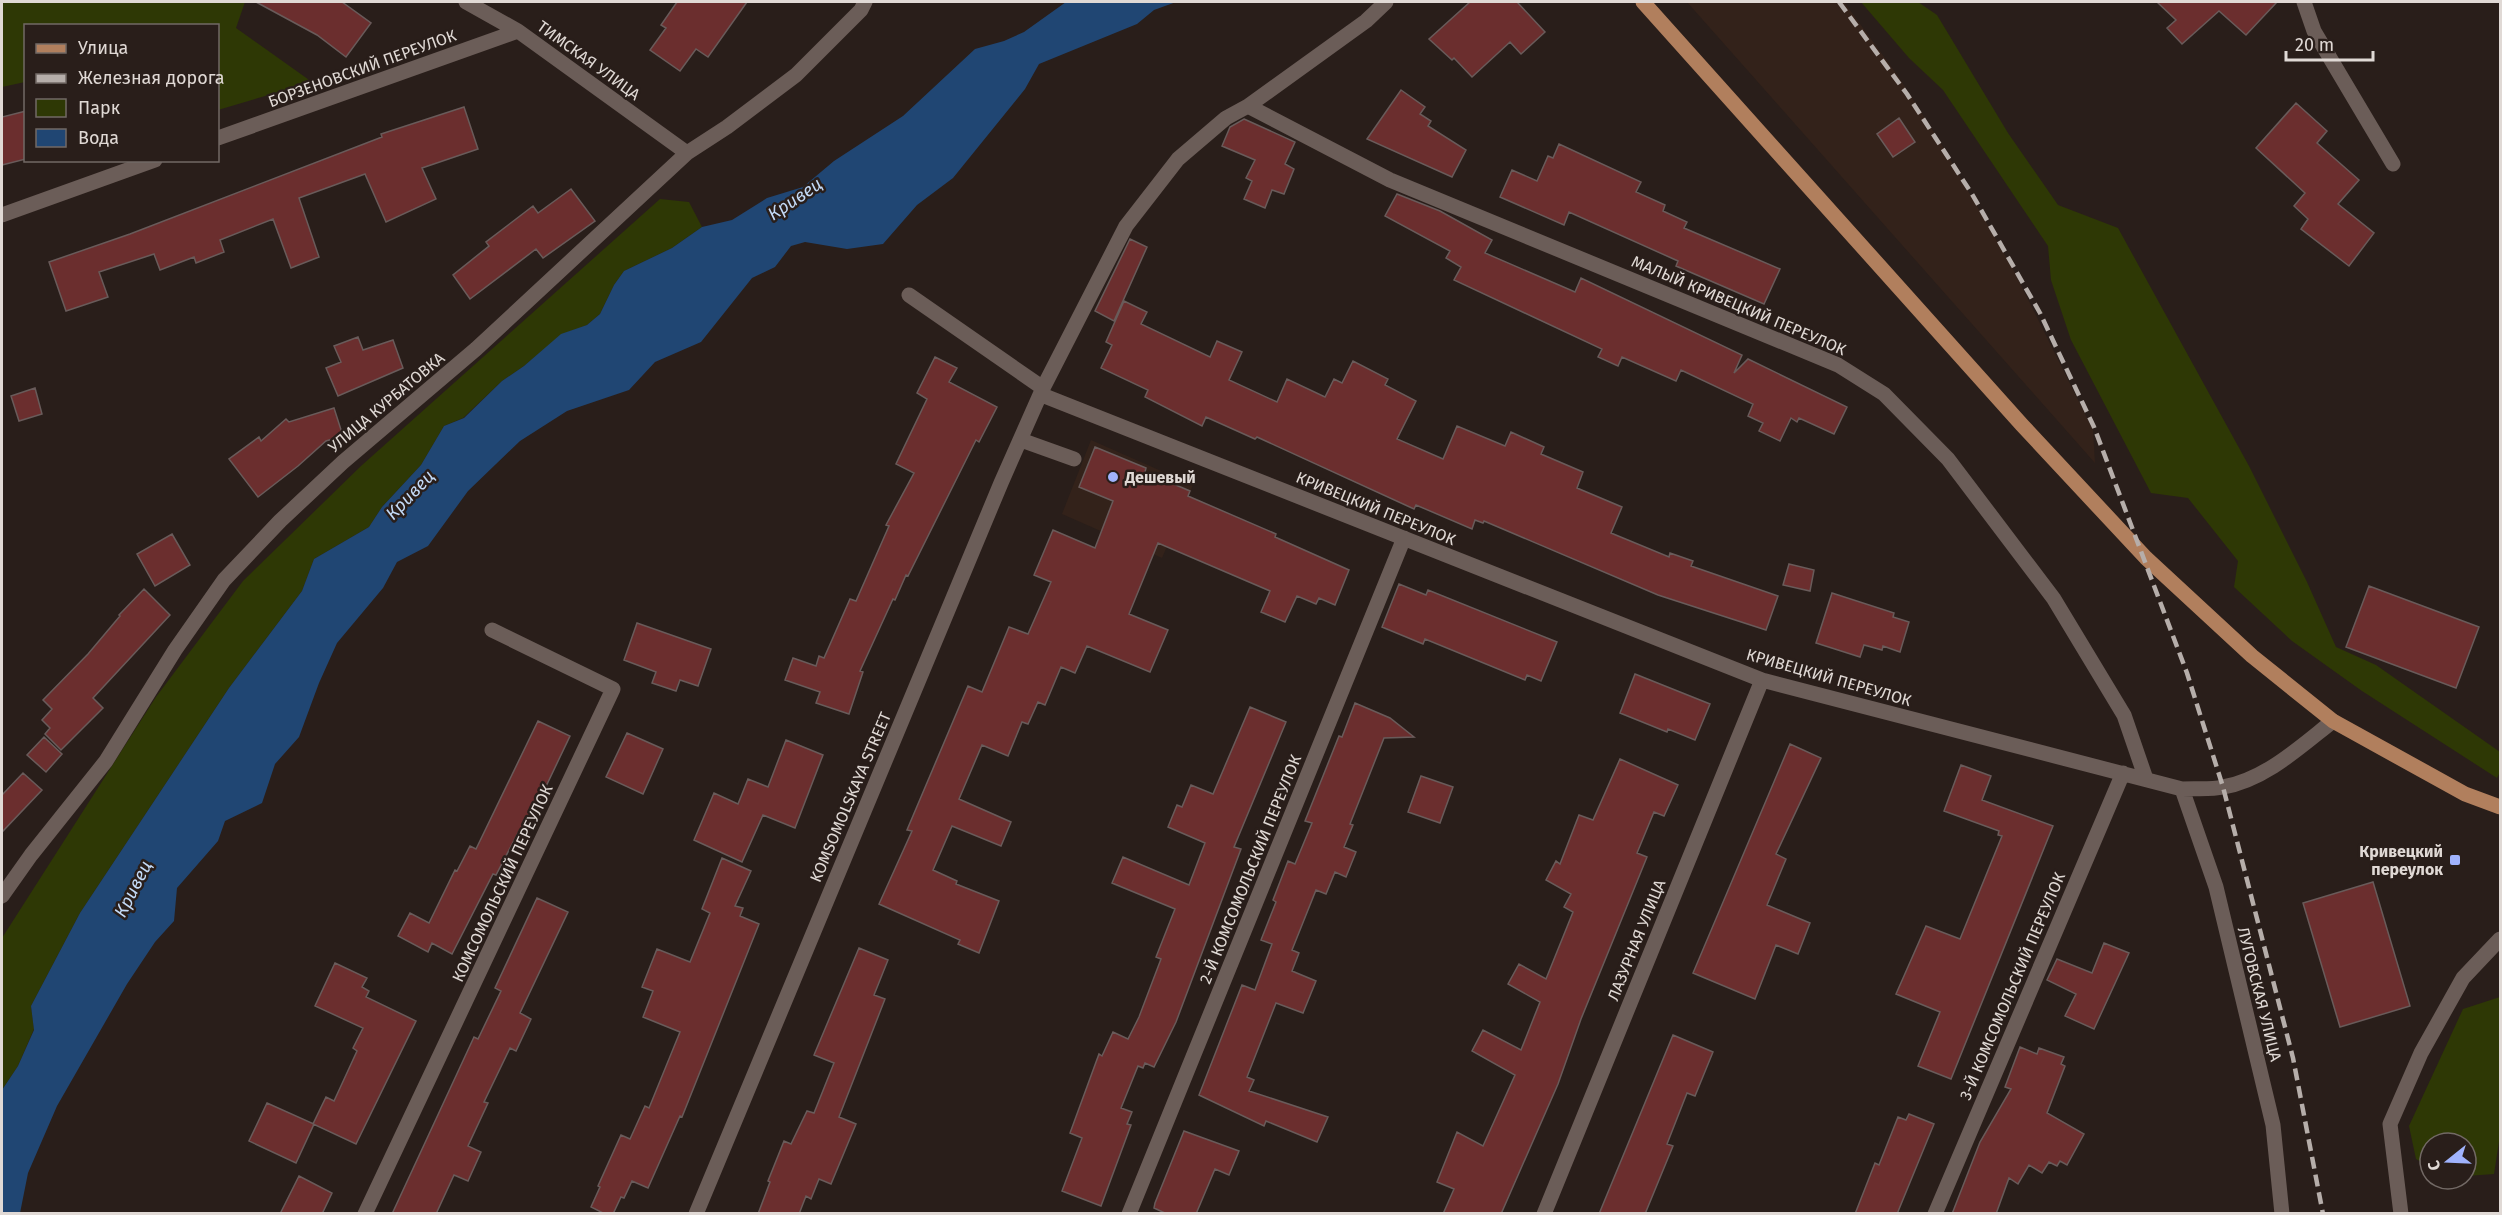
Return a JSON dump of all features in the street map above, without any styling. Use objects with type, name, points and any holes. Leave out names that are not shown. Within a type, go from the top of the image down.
[{"type":"main road","points":[[1643,2],[2022,425],[2146,558],[2252,656],[2333,721],[2465,794],[2500,807]]},
{"type":"street","name":"ТИМСКАЯ УЛИЦА","points":[[466,2],[518,31],[687,153]]},
{"type":"street","name":"УЛИЦА КУРБАТОВКА","points":[[2,896],[31,855],[106,761],[176,650],[224,580],[280,521],[343,462],[476,349],[687,153],[727,128],[796,75],[861,10],[865,2]]},
{"type":"street","name":"KOMSOMOLSKAYA STREET","points":[[696,1214],[1001,483],[1042,391],[1126,226],[1178,159],[1226,118],[1248,106],[1366,21],[1386,2]]},
{"type":"street","points":[[2304,2],[2314,31],[2393,164]]},
{"type":"street","name":"БОРЗЕНОВСКИЙ ПЕРЕУЛОК","points":[[219,138],[518,31]]},
{"type":"street","name":"МАЛЫЙ КРИВЕЦКИЙ ПЕРЕУЛОК","points":[[1248,106],[1390,180],[1838,365],[1884,394],[1948,459],[2054,599],[2124,715],[2146,779]]},
{"type":"street","points":[[2,215],[148,162]]},
{"type":"street","name":"КРИВЕЦКИЙ ПЕРЕУЛОК","points":[[909,295],[1042,391],[1762,680],[2182,789],[2223,787],[2251,778],[2287,757],[2333,721]]},
{"type":"street","points":[[1021,440],[1074,459]]},
{"type":"street","name":"2-Й КОМСОМОЛЬСКИЙ ПЕРЕУЛОК","points":[[1129,1214],[1404,538]]},
{"type":"street","name":"КОМСОМОЛЬСКИЙ ПЕРЕУЛОК","points":[[365,1214],[614,689],[492,630]]},
{"type":"street","name":"ЛАЗУРНАЯ УЛИЦА","points":[[1544,1214],[1762,680]]},
{"type":"street","name":"3-Й КОМСОМОЛЬСКИЙ ПЕРЕУЛОК","points":[[1935,1214],[2123,772]]},
{"type":"street","name":"ЛУГОВСКАЯ УЛИЦА","points":[[2182,789],[2216,887],[2273,1125],[2282,1214]]},
{"type":"street","points":[[2401,1214],[2390,1124],[2421,1053],[2463,978],[2500,939]]},
{"type":"shaded area","points":[[1687,2],[1844,2],[1898,76],[1939,140],[2013,269],[2093,430],[2095,463]]},
{"type":"shaded area","points":[[1091,440],[1193,485],[1162,558],[1062,514]]},
{"type":"green space","points":[[2,2],[245,2],[236,28],[312,82],[219,110],[219,24],[24,24],[24,82],[2,87]]},
{"type":"green space","points":[[1861,2],[1918,2],[1937,15],[2008,133],[2058,205],[2118,228],[2249,466],[2307,582],[2336,647],[2376,665],[2500,752],[2500,772],[2497,778],[2362,691],[2292,641],[2234,587],[2238,561],[2188,498],[2151,493],[2071,340],[2051,280],[2048,246],[1943,90],[1909,58]]},
{"type":"green space","points":[[660,199],[689,202],[702,227],[672,248],[624,271],[614,285],[600,314],[587,325],[561,335],[502,381],[463,418],[444,426],[421,465],[382,507],[369,527],[314,559],[302,591],[229,688],[80,913],[31,1006],[34,1029],[18,1066],[2,1090],[2,938],[156,697],[243,581],[361,466]]},
{"type":"green space","points":[[2500,997],[2500,1135],[2494,1174],[2478,1175],[2478,1131],[2418,1131],[2418,1160],[2409,1126],[2463,1009]]},
{"type":"water","name":"Кривец","points":[[1066,2],[1176,2],[1154,10],[1137,24],[1039,64],[1025,89],[953,178],[917,205],[883,244],[847,249],[805,242],[791,246],[775,267],[752,278],[701,342],[655,362],[629,390],[567,411],[520,441],[468,491],[428,546],[397,562],[383,588],[337,643],[299,737],[275,764],[262,803],[225,821],[218,841],[177,888],[174,921],[155,942],[127,984],[57,1106],[28,1173],[20,1213],[2,1213],[2,1090],[18,1066],[34,1030],[31,1006],[80,913],[229,688],[302,591],[314,559],[369,527],[382,507],[421,465],[444,426],[464,418],[502,381],[524,366],[561,334],[587,325],[600,314],[614,285],[624,271],[672,248],[702,227],[732,220],[767,198],[803,187],[834,161],[903,116],[975,49],[1004,41],[1024,32]]},
{"type":"building","points":[[256,2],[342,2],[371,23],[346,57],[317,35]]},
{"type":"building","points":[[677,2],[747,2],[708,57],[696,49],[680,71],[650,50],[666,28],[661,25]]},
{"type":"building","points":[[1470,2],[1517,2],[1545,32],[1521,54],[1510,42],[1472,77],[1454,58],[1452,60],[1429,39]]},
{"type":"building","points":[[2157,2],[2277,2],[2246,35],[2219,11],[2182,44],[2167,28],[2176,20]]},
{"type":"building","points":[[1401,90],[1425,107],[1420,114],[1431,121],[1428,126],[1466,150],[1452,177],[1367,139]]},
{"type":"building","points":[[2296,103],[2327,131],[2317,143],[2359,180],[2338,204],[2374,233],[2349,266],[2301,229],[2308,219],[2294,206],[2305,193],[2256,148]]},
{"type":"building","points":[[464,107],[478,149],[422,168],[436,199],[386,222],[365,174],[299,198],[319,257],[291,268],[273,219],[220,240],[224,252],[196,263],[194,257],[160,270],[154,254],[99,272],[108,297],[66,311],[49,262],[130,234],[382,137],[381,134]]},
{"type":"building","points":[[24,112],[24,160],[2,165],[2,117]]},
{"type":"building","points":[[1899,118],[1915,142],[1893,157],[1877,134]]},
{"type":"building","points":[[1244,119],[1295,142],[1285,164],[1294,169],[1284,194],[1272,190],[1265,208],[1244,199],[1252,181],[1246,178],[1255,160],[1222,146],[1230,127]]},
{"type":"building","points":[[1559,144],[1641,182],[1636,192],[1665,205],[1663,211],[1687,222],[1684,228],[1780,269],[1764,304],[1676,266],[1678,261],[1569,212],[1564,225],[1500,197],[1512,170],[1537,181],[1548,156],[1553,158]]},
{"type":"building","points":[[571,189],[595,221],[543,258],[536,249],[470,299],[453,275],[489,246],[486,242],[533,206],[538,213]]},
{"type":"building","points":[[1397,194],[1440,211],[1492,240],[1485,253],[1575,292],[1581,278],[1742,355],[1734,373],[1748,359],[1847,407],[1834,434],[1799,418],[1797,422],[1791,418],[1780,441],[1759,431],[1763,423],[1748,416],[1753,404],[1681,370],[1676,381],[1622,357],[1618,366],[1598,357],[1602,349],[1454,280],[1461,267],[1446,258],[1450,251],[1385,216]]},
{"type":"building","points":[[1130,239],[1147,247],[1114,321],[1095,311]]},
{"type":"building","points":[[1124,301],[1147,312],[1141,324],[1210,357],[1217,341],[1242,352],[1229,380],[1277,402],[1287,379],[1325,397],[1334,379],[1342,383],[1353,361],[1388,379],[1385,385],[1416,401],[1397,439],[1443,459],[1457,426],[1505,446],[1511,432],[1544,447],[1541,454],[1583,472],[1577,488],[1622,507],[1611,533],[1669,557],[1670,553],[1693,561],[1691,566],[1778,596],[1766,630],[1658,595],[1484,521],[1483,523],[1475,520],[1472,529],[1416,505],[1414,509],[1257,437],[1255,439],[1206,417],[1202,426],[1145,397],[1148,390],[1101,368],[1112,345],[1106,342]]},
{"type":"building","points":[[358,337],[363,350],[393,340],[403,368],[338,396],[326,368],[341,362],[334,346]]},
{"type":"building","points":[[935,357],[957,368],[949,382],[997,407],[979,442],[976,440],[908,576],[906,575],[895,600],[893,599],[860,671],[863,672],[849,714],[816,703],[820,692],[785,680],[793,658],[816,666],[819,656],[824,658],[850,599],[856,601],[889,526],[886,525],[914,473],[896,464],[927,399],[917,393]]},
{"type":"building","points":[[35,388],[42,414],[19,421],[11,396]]},
{"type":"building","points":[[334,408],[343,436],[326,441],[258,497],[229,459],[259,437],[261,441],[286,419],[289,422]]},
{"type":"building","points":[[1095,447],[1146,468],[1145,472],[1190,491],[1188,496],[1276,534],[1275,537],[1349,570],[1335,605],[1319,598],[1316,604],[1297,596],[1285,622],[1261,612],[1270,591],[1158,543],[1129,614],[1168,630],[1150,672],[1087,646],[1075,673],[1061,667],[1045,705],[1038,702],[1028,724],[1022,722],[1008,756],[982,745],[959,799],[1011,822],[1001,846],[952,826],[933,870],[957,881],[956,884],[999,901],[979,953],[958,944],[960,940],[879,904],[912,831],[907,830],[968,686],[982,692],[1009,627],[1028,634],[1051,582],[1034,575],[1053,530],[1095,548],[1113,501],[1079,487]]},
{"type":"building","points":[[172,534],[190,565],[155,586],[137,554]]},
{"type":"building","points":[[1789,564],[1814,570],[1810,591],[1783,585]]},
{"type":"building","points":[[1399,584],[1426,595],[1428,590],[1557,642],[1541,681],[1527,675],[1525,680],[1425,639],[1423,644],[1382,627]]},
{"type":"building","points":[[2369,586],[2479,627],[2456,688],[2346,647]]},
{"type":"building","points":[[144,589],[170,615],[93,698],[103,708],[61,750],[45,734],[50,728],[42,720],[52,709],[43,700],[88,654],[119,615]]},
{"type":"building","points":[[1832,593],[1894,613],[1893,617],[1909,622],[1900,652],[1883,646],[1882,650],[1864,645],[1860,657],[1816,643]]},
{"type":"building","points":[[637,623],[711,649],[698,686],[680,680],[676,691],[652,683],[656,672],[624,660]]},
{"type":"building","points":[[1635,674],[1710,704],[1695,740],[1668,729],[1667,732],[1620,713]]},
{"type":"building","points":[[1355,703],[1390,718],[1414,737],[1384,738],[1350,824],[1353,825],[1344,847],[1356,852],[1346,877],[1335,872],[1326,894],[1316,890],[1292,950],[1299,953],[1292,971],[1316,981],[1303,1013],[1276,1003],[1247,1077],[1254,1080],[1249,1091],[1328,1117],[1317,1142],[1266,1121],[1264,1126],[1199,1095],[1242,985],[1255,990],[1272,944],[1261,940],[1276,902],[1273,900],[1288,861],[1295,864],[1312,823],[1305,821],[1339,736],[1342,737]]},
{"type":"building","points":[[1250,707],[1286,722],[1234,847],[1241,849],[1176,1022],[1154,1067],[1145,1063],[1143,1068],[1138,1066],[1121,1108],[1132,1112],[1127,1124],[1131,1125],[1101,1206],[1062,1191],[1082,1138],[1070,1133],[1099,1054],[1102,1056],[1113,1032],[1128,1039],[1139,1017],[1161,959],[1156,957],[1175,909],[1112,883],[1123,857],[1189,885],[1205,843],[1168,827],[1177,805],[1182,807],[1191,785],[1213,794]]},
{"type":"building","points":[[538,721],[570,736],[522,833],[519,831],[496,875],[493,874],[452,954],[432,943],[428,952],[398,936],[410,913],[429,923],[455,870],[457,871],[470,846],[476,849]]},
{"type":"building","points":[[627,733],[663,749],[643,794],[606,777]]},
{"type":"building","points":[[44,737],[62,754],[46,772],[27,755]]},
{"type":"building","points":[[786,740],[823,755],[795,828],[763,815],[742,862],[694,840],[714,793],[738,804],[748,779],[768,787]]},
{"type":"building","points":[[1790,744],[1821,758],[1776,854],[1786,859],[1767,905],[1810,923],[1798,954],[1776,945],[1755,999],[1693,973]]},
{"type":"building","points":[[1620,759],[1678,785],[1664,816],[1654,812],[1637,853],[1647,857],[1581,1019],[1558,1084],[1501,1214],[1443,1214],[1454,1189],[1437,1182],[1457,1132],[1483,1146],[1515,1075],[1472,1051],[1483,1030],[1521,1050],[1540,1002],[1508,984],[1519,964],[1546,979],[1573,912],[1564,907],[1571,894],[1546,880],[1556,861],[1560,864],[1579,815],[1593,820]]},
{"type":"building","points":[[1961,765],[1991,776],[1982,800],[2053,826],[1951,1079],[1918,1066],[1940,1012],[1896,994],[1926,926],[1960,939],[2002,836],[1998,835],[1999,831],[1944,811]]},
{"type":"building","points":[[23,773],[42,790],[2,832],[2,795]]},
{"type":"building","points":[[1421,776],[1453,787],[1440,823],[1408,812]]},
{"type":"building","points":[[722,858],[751,871],[735,906],[743,908],[740,916],[759,924],[682,1117],[680,1116],[648,1188],[632,1181],[613,1214],[605,1214],[591,1207],[600,1187],[598,1186],[621,1135],[630,1139],[645,1106],[649,1108],[680,1032],[643,1017],[653,991],[642,987],[657,949],[690,962],[710,913],[702,909]]},
{"type":"building","points":[[2373,882],[2410,1006],[2340,1027],[2303,903]]},
{"type":"building","points":[[537,898],[568,912],[520,1013],[531,1019],[516,1051],[510,1048],[484,1102],[488,1103],[468,1146],[481,1152],[468,1181],[454,1175],[436,1214],[392,1214],[474,1037],[478,1039],[501,991],[495,988]]},
{"type":"building","points":[[2104,943],[2129,953],[2094,1029],[2065,1016],[2076,994],[2047,980],[2057,959],[2092,973]]},
{"type":"building","points":[[859,948],[888,960],[874,995],[885,999],[839,1117],[856,1124],[831,1184],[819,1179],[811,1199],[806,1196],[799,1214],[758,1214],[784,1141],[791,1144],[807,1111],[814,1113],[834,1063],[814,1055]]},
{"type":"building","points":[[335,963],[367,978],[362,987],[369,991],[366,997],[416,1021],[356,1144],[313,1124],[326,1097],[334,1101],[357,1051],[353,1048],[363,1028],[315,1006]]},
{"type":"building","points":[[1673,1035],[1713,1052],[1695,1096],[1687,1093],[1667,1144],[1673,1146],[1645,1214],[1599,1214]]},
{"type":"building","points":[[2020,1047],[2037,1054],[2039,1048],[2064,1057],[2061,1064],[2065,1066],[2047,1113],[2084,1134],[2067,1165],[2060,1161],[2057,1166],[2049,1162],[2042,1173],[2029,1165],[2018,1184],[2009,1178],[1996,1214],[1952,1214],[1980,1142],[2011,1089],[2005,1087]]},
{"type":"building","points":[[267,1103],[314,1124],[296,1163],[249,1141]]},
{"type":"building","points":[[1909,1114],[1934,1124],[1897,1214],[1855,1214],[1875,1163],[1879,1165],[1898,1117],[1906,1120]]},
{"type":"building","points":[[1184,1131],[1239,1151],[1229,1175],[1215,1169],[1196,1214],[1167,1214],[1154,1208],[1155,1203]]},
{"type":"building","points":[[299,1176],[332,1193],[322,1214],[280,1214]]},
{"type":"railway","points":[[1839,2],[1907,94],[1972,194],[2040,313],[2094,427],[2187,673],[2223,787],[2293,1058],[2323,1214]]},
{"type":"place","name":"Дешевый","points":[[1113,477]]},
{"type":"place","name":"Кривецкий переулок","points":[[2455,860]]}]
